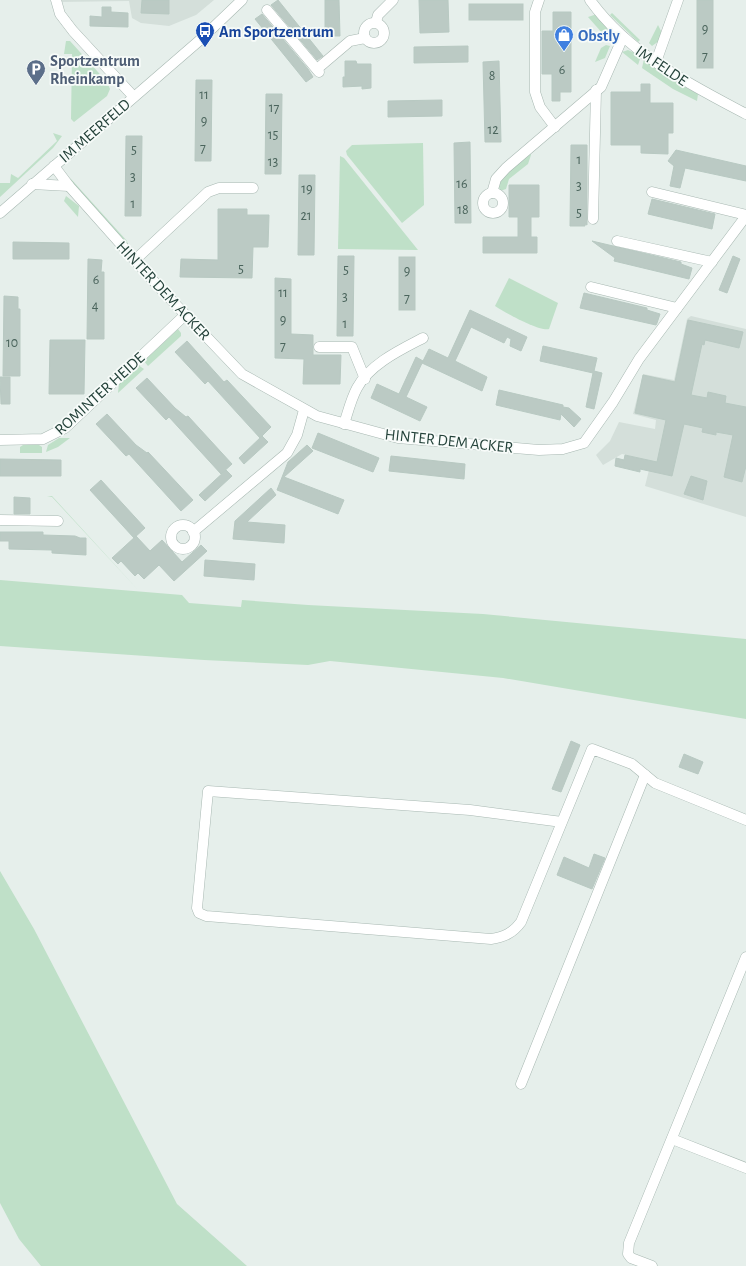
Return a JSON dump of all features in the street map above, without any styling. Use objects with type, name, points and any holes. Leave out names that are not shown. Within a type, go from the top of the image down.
[{"type":"street","points":[[56,0],[60,14],[73,31],[134,96]]},
{"type":"street","name":"IM MEERFELD","points":[[0,212],[200,40],[242,0]]},
{"type":"street","points":[[376,22],[378,15],[393,0]]},
{"type":"street","points":[[539,0],[535,12],[535,92],[540,107],[555,127]]},
{"type":"street","name":"IM FELDE","points":[[590,0],[605,20],[623,37],[656,62],[709,95],[746,114]]},
{"type":"street","points":[[656,62],[678,0]]},
{"type":"street","points":[[267,10],[318,70],[350,41],[365,38],[373,43],[382,40],[385,32],[380,24],[376,22]]},
{"type":"street","points":[[365,38],[364,29],[367,25],[376,22]]},
{"type":"street","points":[[492,193],[496,179],[601,87],[623,37]]},
{"type":"street","points":[[593,219],[596,90]]},
{"type":"street","name":"HINTER DEM ACKER","points":[[54,166],[69,186],[135,260],[242,374],[317,416],[398,438],[539,450],[568,448],[584,443],[613,402],[639,359],[677,308]]},
{"type":"street","points":[[32,184],[69,186]]},
{"type":"street","points":[[135,260],[208,192],[219,188],[253,188]]},
{"type":"street","points":[[591,287],[677,308],[746,216],[652,192]]},
{"type":"street","points":[[617,241],[712,262]]},
{"type":"street","name":"ROMINTER HEIDE","points":[[0,440],[43,439],[65,428],[185,315]]},
{"type":"street","points":[[344,424],[357,388],[374,369],[395,352],[423,338]]},
{"type":"street","points":[[319,347],[352,347],[365,379]]},
{"type":"street","points":[[193,532],[287,453],[297,434],[304,410]]},
{"type":"street","points":[[0,520],[58,521]]},
{"type":"street","points":[[562,822],[470,810],[208,791],[198,908],[199,913],[206,916],[491,939],[500,938],[515,929],[521,922],[562,822],[592,748],[632,764],[655,783],[746,820]]},
{"type":"street","points":[[521,1084],[645,775]]},
{"type":"street","points":[[652,1266],[631,1258],[627,1249],[746,956]]},
{"type":"street","points":[[672,1139],[746,1168]]},
{"type":"shaded area","points":[[58,0],[214,0],[196,15],[169,26],[141,23],[132,18],[129,1],[58,2]]},
{"type":"shaded area","points":[[691,316],[746,329],[746,517],[645,486],[649,470],[655,462],[622,454],[603,465],[596,455],[610,441],[619,422],[655,429],[656,420],[633,414],[643,374],[674,380],[687,319]]},
{"type":"green space","points":[[612,13],[640,40],[638,42],[610,15]]},
{"type":"green space","points":[[597,14],[611,31],[611,43],[588,17]]},
{"type":"green space","points":[[658,25],[663,35],[659,41],[652,46],[649,43]]},
{"type":"green space","points":[[66,41],[70,41],[107,82],[110,89],[107,96],[74,122],[71,119],[72,54],[64,54]]},
{"type":"green space","points":[[606,45],[610,46],[605,58],[595,62],[601,48]]},
{"type":"green space","points":[[628,50],[641,56],[638,65],[622,52]]},
{"type":"green space","points":[[644,59],[674,81],[698,94],[697,101],[673,89],[642,68]]},
{"type":"green space","points":[[53,133],[62,136],[53,148],[0,197],[0,183],[10,183],[11,174],[18,178],[57,141]]},
{"type":"green space","points":[[423,143],[424,205],[402,223],[347,155],[346,151],[352,145]]},
{"type":"green space","points":[[530,153],[531,155],[528,164],[509,179],[506,189],[500,191],[499,185],[504,174]]},
{"type":"green space","points":[[340,156],[344,158],[418,250],[338,249]]},
{"type":"green space","points":[[67,177],[71,179],[127,241],[128,245]]},
{"type":"green space","points":[[66,196],[79,206],[78,217],[64,201]]},
{"type":"green space","points":[[509,278],[558,303],[549,329],[538,328],[530,325],[495,306]]},
{"type":"green space","points":[[178,329],[181,336],[148,366],[144,361]]},
{"type":"green space","points":[[138,365],[144,369],[118,393],[119,383]]},
{"type":"green space","points":[[59,438],[70,438],[58,447],[46,452],[48,445]]},
{"type":"green space","points":[[23,445],[39,445],[42,447],[42,453],[20,453],[20,447]]},
{"type":"green space","points":[[47,496],[52,496],[139,591],[52,497]]},
{"type":"green space","points":[[0,580],[182,595],[189,603],[241,607],[242,600],[483,614],[746,639],[746,719],[503,678],[330,661],[308,665],[204,660],[0,646]]},
{"type":"green space","points":[[0,871],[34,929],[177,1204],[247,1266],[41,1266],[19,1239],[0,1203]]},
{"type":"building","points":[[142,0],[169,0],[169,14],[141,13]]},
{"type":"building","points":[[278,0],[323,56],[317,60],[271,5]]},
{"type":"building","points":[[325,0],[339,0],[340,36],[325,36]]},
{"type":"building","points":[[419,0],[448,0],[449,32],[420,33]]},
{"type":"building","points":[[697,0],[713,0],[713,68],[697,68]]},
{"type":"building","points":[[469,4],[523,4],[523,20],[469,20]]},
{"type":"building","points":[[102,7],[111,7],[111,12],[128,13],[128,27],[90,26],[90,16],[102,17]]},
{"type":"building","points":[[553,12],[571,12],[571,92],[560,92],[560,101],[552,101],[552,74],[542,74],[542,31],[553,31]]},
{"type":"building","points":[[262,14],[313,77],[306,82],[255,19]]},
{"type":"building","points":[[468,46],[468,62],[414,63],[414,47]]},
{"type":"building","points":[[345,61],[356,61],[357,64],[371,64],[371,88],[362,89],[362,86],[343,87],[343,77],[345,77]]},
{"type":"building","points":[[499,61],[501,142],[485,142],[483,62]]},
{"type":"building","points":[[196,80],[212,80],[211,161],[195,161]]},
{"type":"building","points":[[641,84],[650,84],[650,103],[673,103],[673,133],[668,133],[668,154],[641,153],[641,145],[611,145],[611,92],[641,92]]},
{"type":"building","points":[[266,94],[282,94],[281,174],[265,174]]},
{"type":"building","points":[[442,100],[442,116],[388,117],[388,101]]},
{"type":"building","points":[[126,136],[142,136],[141,216],[125,216]]},
{"type":"building","points":[[470,142],[471,223],[455,223],[454,143]]},
{"type":"building","points":[[571,145],[587,145],[587,225],[585,224],[585,226],[570,226]]},
{"type":"building","points":[[676,150],[746,166],[746,181],[685,168],[680,188],[670,186],[674,166],[668,161]]},
{"type":"building","points":[[299,175],[315,175],[314,255],[298,255]]},
{"type":"building","points":[[509,185],[539,185],[539,217],[531,217],[531,237],[537,237],[537,253],[483,253],[483,237],[518,237],[518,217],[509,217]]},
{"type":"building","points":[[652,199],[715,214],[712,229],[648,214]]},
{"type":"building","points":[[218,209],[247,209],[247,215],[269,215],[268,247],[253,247],[252,278],[180,277],[181,259],[218,260]]},
{"type":"building","points":[[592,241],[681,262],[681,264],[692,268],[689,279],[614,261],[615,258]]},
{"type":"building","points":[[13,242],[69,243],[69,259],[13,259]]},
{"type":"building","points":[[338,256],[354,256],[353,336],[337,336]]},
{"type":"building","points":[[733,256],[740,259],[727,293],[719,290]]},
{"type":"building","points":[[399,257],[415,257],[415,310],[399,310]]},
{"type":"building","points":[[88,259],[102,260],[101,272],[104,272],[104,339],[87,339]]},
{"type":"building","points":[[275,278],[291,279],[291,334],[313,335],[313,355],[341,355],[340,384],[303,384],[304,359],[275,358]]},
{"type":"building","points":[[584,293],[647,308],[647,310],[660,314],[657,323],[656,325],[580,308]]},
{"type":"building","points":[[4,296],[18,297],[18,309],[20,309],[20,376],[3,376]]},
{"type":"building","points":[[470,310],[527,337],[521,351],[510,346],[511,339],[507,337],[504,343],[471,327],[455,361],[487,377],[482,391],[422,363],[429,349],[448,358]]},
{"type":"building","points":[[688,320],[743,332],[739,348],[705,340],[704,345],[702,344],[691,395],[707,398],[708,392],[726,396],[725,403],[746,407],[746,466],[742,482],[724,477],[733,435],[716,432],[716,435],[702,432],[703,428],[684,424],[672,476],[640,469],[640,472],[615,466],[616,458],[624,460],[625,455],[657,462],[666,420],[635,413],[643,375],[675,382]]},
{"type":"building","points":[[50,340],[85,340],[84,394],[49,394]]},
{"type":"building","points":[[187,341],[224,382],[227,380],[271,427],[260,438],[208,381],[205,384],[175,352]]},
{"type":"building","points":[[543,346],[597,358],[594,371],[602,373],[594,409],[586,407],[593,373],[540,361]]},
{"type":"building","points":[[416,357],[423,361],[406,397],[427,407],[420,421],[371,398],[377,384],[399,394]]},
{"type":"building","points":[[0,377],[10,377],[10,404],[1,404]]},
{"type":"building","points":[[147,378],[175,408],[186,417],[188,416],[232,464],[221,474],[169,417],[166,420],[136,388]]},
{"type":"building","points":[[499,390],[563,405],[563,407],[569,408],[581,419],[574,427],[561,414],[560,420],[496,405]]},
{"type":"building","points":[[107,414],[136,445],[147,453],[148,452],[193,500],[181,511],[129,454],[126,456],[96,424]]},
{"type":"building","points":[[318,433],[379,458],[373,472],[312,448]]},
{"type":"building","points":[[262,436],[268,442],[244,464],[239,458]]},
{"type":"building","points":[[307,445],[313,451],[284,477],[344,500],[338,514],[277,490],[288,462]]},
{"type":"building","points":[[391,456],[465,464],[464,479],[389,471]]},
{"type":"building","points":[[0,459],[61,460],[61,476],[0,476]]},
{"type":"building","points":[[226,470],[232,476],[205,501],[199,495]]},
{"type":"building","points":[[691,476],[707,481],[703,500],[684,494]]},
{"type":"building","points":[[101,480],[145,528],[134,538],[90,490]]},
{"type":"building","points":[[271,488],[276,495],[247,522],[285,525],[284,543],[233,539],[235,521]]},
{"type":"building","points":[[14,497],[30,498],[30,514],[14,514]]},
{"type":"building","points":[[0,532],[43,532],[43,535],[75,536],[86,538],[86,555],[52,553],[52,550],[9,549],[9,541],[0,541]]},
{"type":"building","points":[[136,536],[150,551],[162,540],[182,562],[201,545],[207,551],[174,581],[159,565],[144,579],[138,573],[135,576],[121,561],[118,564],[112,558]]},
{"type":"building","points":[[205,560],[255,564],[254,580],[204,576]]},
{"type":"building","points":[[571,741],[580,745],[561,792],[552,789]]},
{"type":"building","points":[[684,754],[703,762],[698,774],[679,767]]},
{"type":"building","points":[[594,854],[605,858],[592,889],[557,875],[564,857],[589,868]]},
{"type":"place","name":"Am Sportzentrum","points":[[205,48]]},
{"type":"place","name":"Obstly","points":[[564,52]]},
{"type":"place","name":"Sportzentrum Rheinkamp","points":[[36,86]]}]
